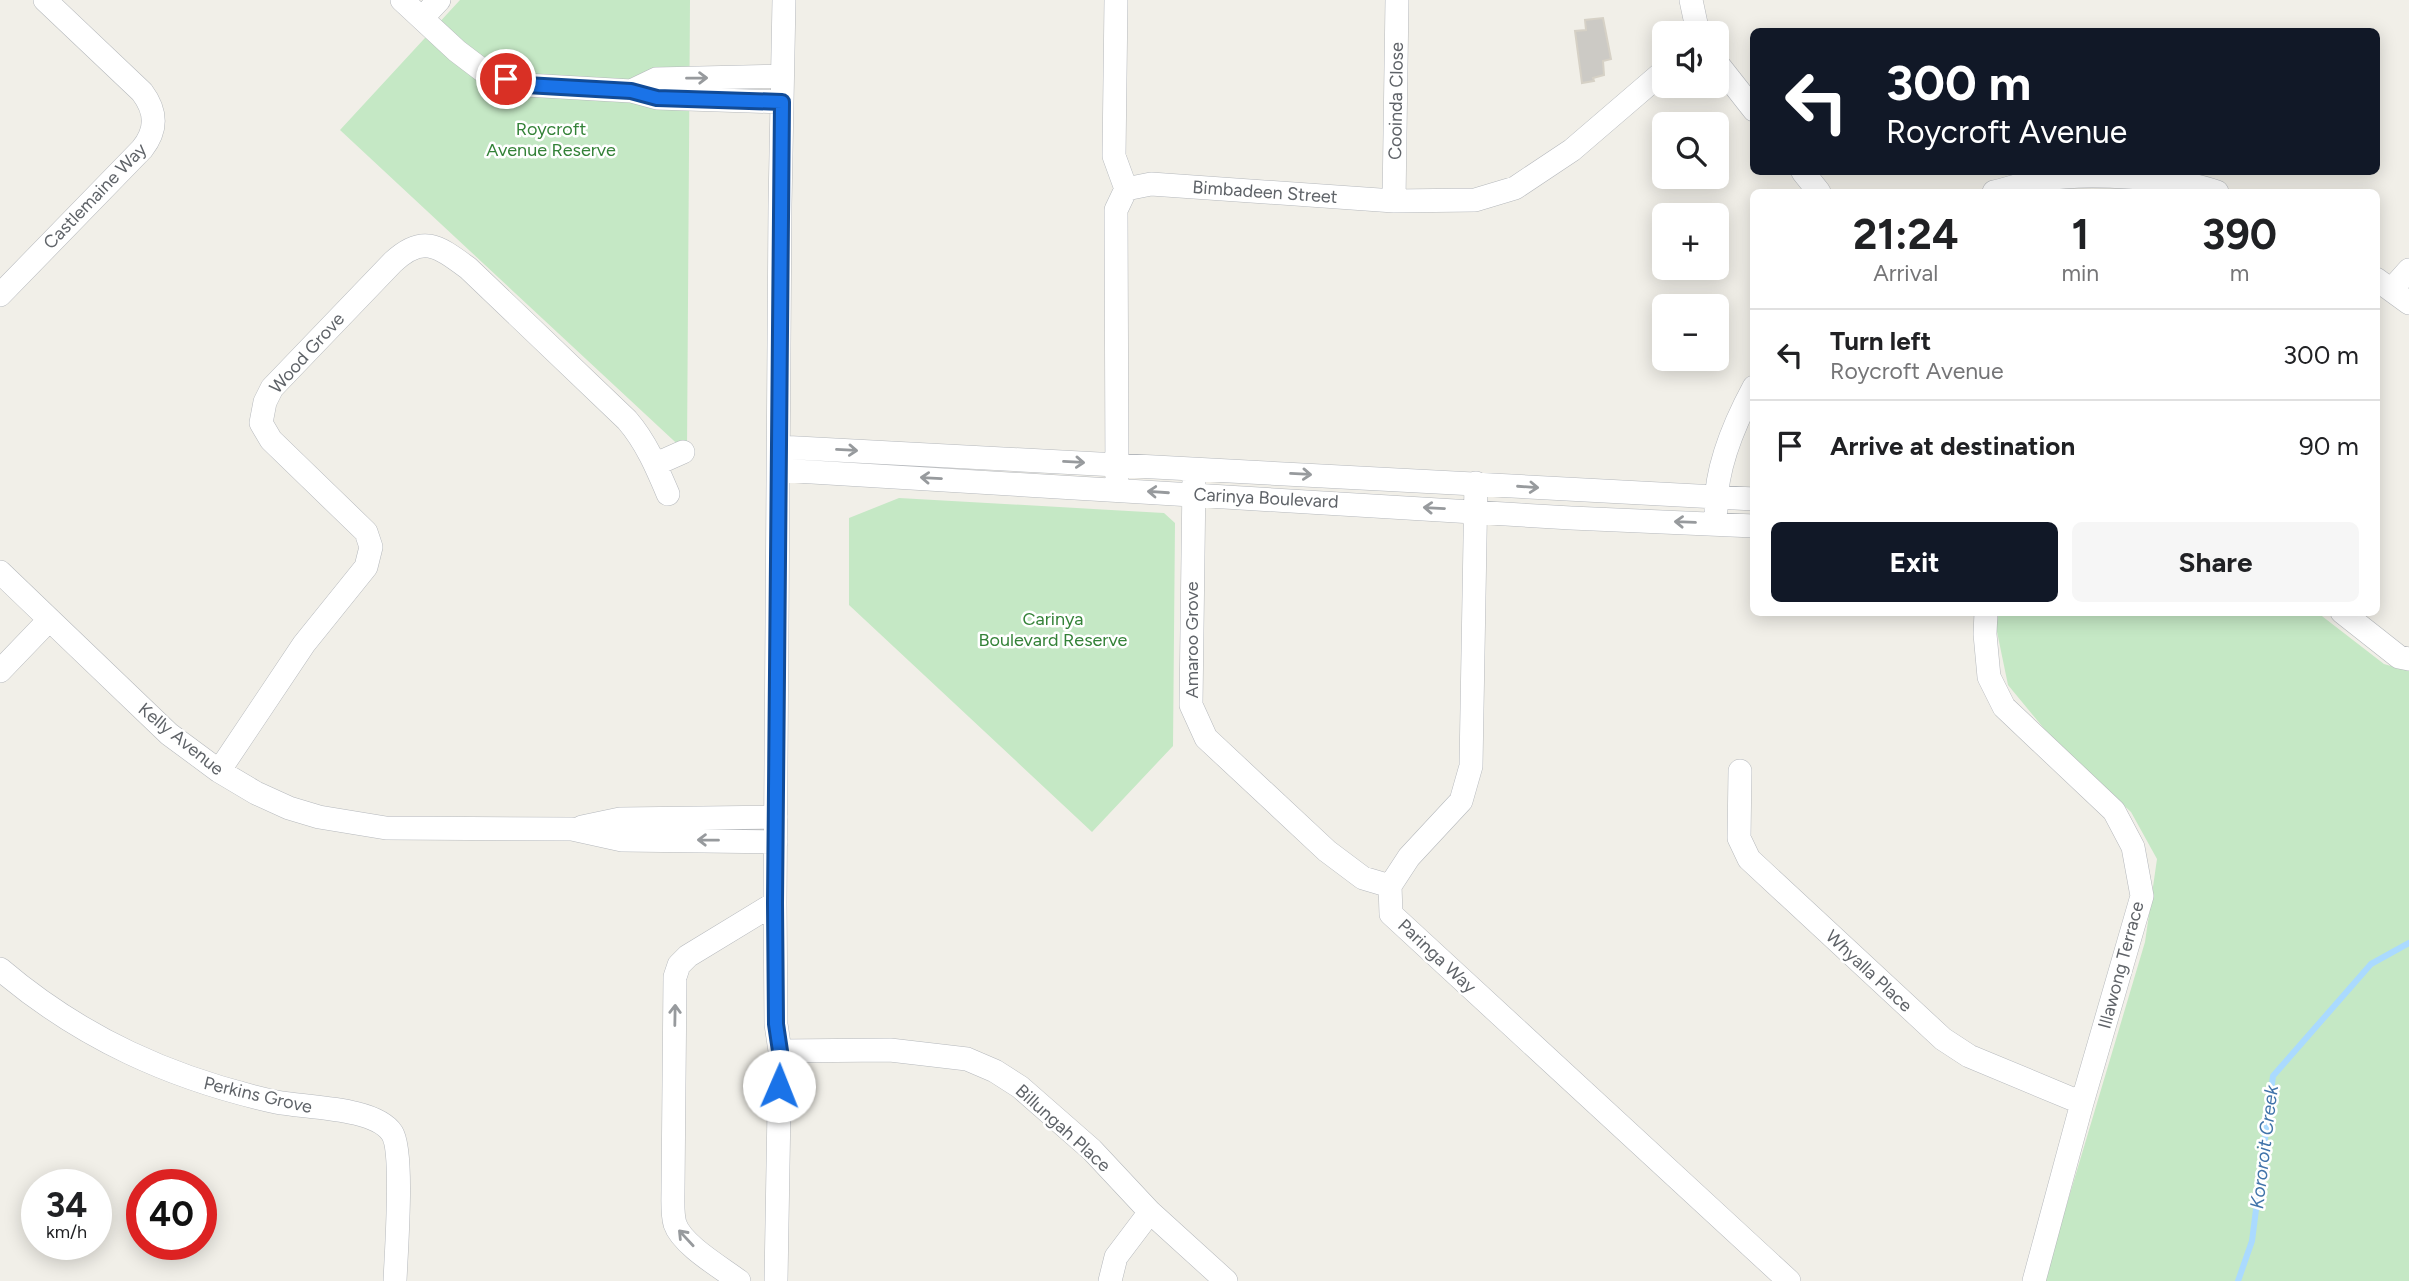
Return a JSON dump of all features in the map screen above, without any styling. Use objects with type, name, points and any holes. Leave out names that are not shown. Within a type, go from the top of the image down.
[{"type":"street","name":"Castlemaine Way","points":[[0,295],[142,149],[154,124],[151,106],[142,92],[46,0]]},
{"type":"street","points":[[402,0],[457,51],[486,73],[526,85],[631,91],[657,98],[782,102]]},
{"type":"street","points":[[422,18],[439,0]]},
{"type":"street","points":[[776,1281],[780,1051],[776,1024],[775,903],[783,0]]},
{"type":"street","points":[[1116,0],[1114,156],[1126,189],[1116,210],[1117,490]]},
{"type":"street","name":"Cooinda Close","points":[[1394,201],[1397,0]]},
{"type":"street","points":[[1691,0],[1695,21]]},
{"type":"street","points":[[631,91],[656,79],[782,76]]},
{"type":"street","points":[[1729,78],[1750,105]]},
{"type":"street","name":"Bimbadeen Street","points":[[1126,189],[1151,184],[1394,201],[1475,200],[1516,188],[1572,150],[1652,81]]},
{"type":"street","points":[[1805,175],[1816,189]]},
{"type":"street","points":[[2006,189],[2043,180],[2120,176],[2209,189]]},
{"type":"street","name":"Wood Grove","points":[[219,771],[304,644],[360,577],[370,554],[370,541],[366,532],[271,440],[263,429],[261,423],[265,402],[280,378],[408,248],[418,245],[436,248],[468,268],[637,432],[656,464],[668,494]]},
{"type":"street","points":[[2393,290],[2409,270]]},
{"type":"street","points":[[1716,523],[1716,495],[1738,417],[1750,394]]},
{"type":"street","points":[[656,464],[683,452]]},
{"type":"street","name":"Carinya Boulevard","points":[[779,458],[1116,464],[1750,499]]},
{"type":"street","name":"Carinya Boulevard","points":[[779,458],[1117,490],[1750,526]]},
{"type":"street","name":"Amaroo Grove","points":[[1195,469],[1191,705],[1206,738],[1327,851],[1363,878],[1390,886]]},
{"type":"street","points":[[1390,886],[1409,857],[1461,801],[1471,766],[1476,483]]},
{"type":"street","name":"Kelly Avenue","points":[[0,572],[169,734],[219,771],[256,793],[289,808],[342,822],[418,830],[572,829],[620,819],[776,817]]},
{"type":"street","name":"Illawong Terrace","points":[[1986,616],[1989,677],[2004,707],[2114,811],[2133,847],[2142,896],[2034,1281]]},
{"type":"street","points":[[2347,616],[2399,657],[2409,659]]},
{"type":"street","points":[[0,671],[50,620]]},
{"type":"street","name":"Whyalla Place","points":[[1740,771],[1740,838],[1749,859],[1943,1039],[1969,1056],[2082,1103]]},
{"type":"street","name":"Kelly Avenue","points":[[572,829],[622,840],[776,842]]},
{"type":"street","name":"Paringa Way","points":[[1390,886],[1391,914],[1789,1281]]},
{"type":"street","points":[[739,1281],[700,1252],[675,1225],[675,977],[679,965],[688,956],[775,903]]},
{"type":"street","name":"Perkins Grove","points":[[0,969],[71,1021],[169,1072],[256,1097],[300,1107],[356,1113],[380,1121],[393,1135],[398,1157],[395,1281]]},
{"type":"street","name":"Billungah Place","points":[[780,1051],[890,1050],[967,1059],[995,1071],[1020,1087],[1092,1150],[1150,1212],[1226,1281]]},
{"type":"street","points":[[1110,1281],[1116,1257],[1150,1212]]},
{"type":"green space","name":"Roycroft Avenue Reserve","points":[[460,0],[690,0],[687,453],[340,130]]},
{"type":"green space","name":"Carinya Boulevard Reserve","points":[[899,498],[1164,513],[1175,523],[1173,746],[1092,832],[849,605],[849,518]]},
{"type":"green space","points":[[1998,616],[2322,616],[2384,664],[2409,671],[2409,1281],[2044,1281],[2145,942],[2157,859],[2131,812],[2055,742],[2008,685],[1996,627]]},
{"type":"building","points":[[1603,18],[1611,59],[1603,61],[1604,75],[1593,78],[1594,81],[1582,83],[1575,31],[1586,30],[1585,20]]},
{"type":"waterway","name":"Kororoit Creek","points":[[2238,1281],[2252,1241],[2273,1076],[2371,964],[2409,943]]},
{"type":"route","points":[[506,79],[526,85],[631,91],[657,98],[782,102],[775,903],[779,1086]]}]
